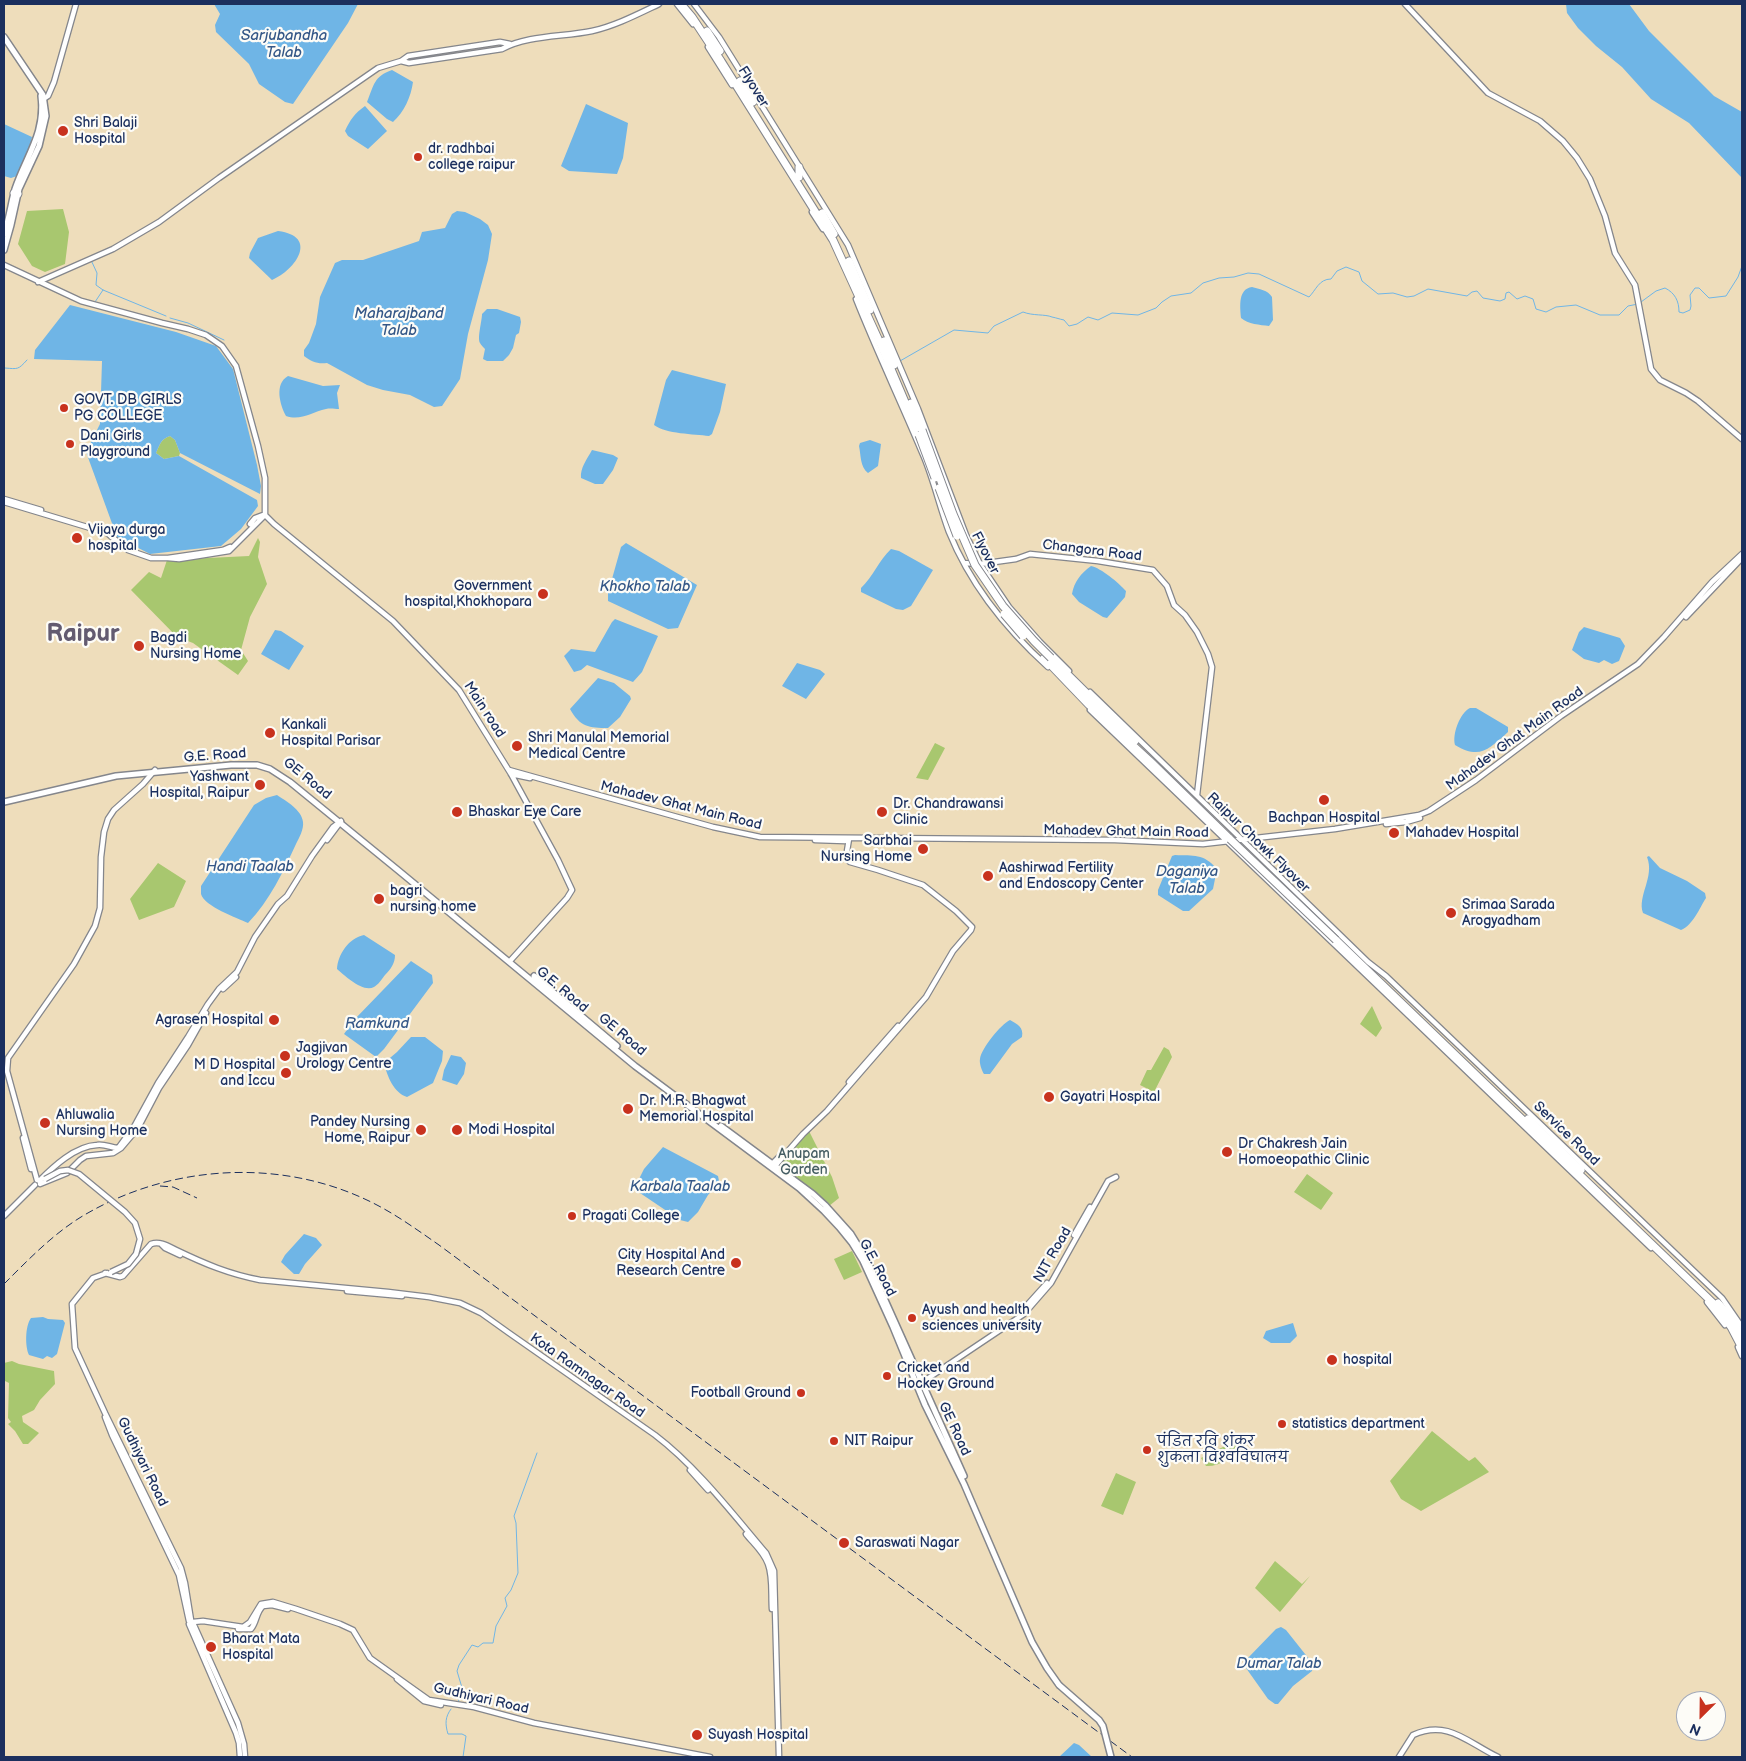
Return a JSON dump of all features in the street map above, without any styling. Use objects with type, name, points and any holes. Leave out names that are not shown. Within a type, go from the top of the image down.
[{"type":"highway","name":"Flyover","points":[[681,4],[708,40],[781,151]]},
{"type":"highway","name":"Flyover","points":[[687,4],[715,42],[798,182],[845,254],[920,419],[917,430],[950,520],[970,565],[1012,625],[1048,660],[1069,673],[1130,739]]},
{"type":"highway","points":[[799,167],[798,182],[841,255],[917,430]]},
{"type":"highway","points":[[1048,660],[1089,705],[1130,739]]},
{"type":"highway","name":"Raipur Chowk Flyover","points":[[1130,739],[1337,939],[1367,963],[1714,1304]]},
{"type":"highway","name":"Raipur Chowk Flyover","points":[[1337,939],[1356,963],[1714,1304]]},
{"type":"highway","points":[[1714,1304],[1729,1315],[1742,1337]]},
{"type":"highway","points":[[1714,1304],[1731,1327],[1742,1348]]},
{"type":"main road","points":[[4,37],[42,98]]},
{"type":"main road","points":[[4,42],[42,98],[46,116],[41,138],[16,193],[4,234]]},
{"type":"main road","points":[[4,250],[11,226],[16,193]]},
{"type":"main road","name":"GE Road","points":[[4,801],[116,773],[230,763],[266,764],[272,766],[638,1064],[772,1166]]},
{"type":"main road","name":"G.E. Road","points":[[772,1166],[820,1206],[852,1243],[863,1262],[1019,1606],[1030,1637],[1059,1685],[1100,1720],[1110,1757]]},
{"type":"street","points":[[42,98],[51,91],[75,4]]},
{"type":"street","points":[[42,98],[49,88],[75,4]]},
{"type":"street","points":[[401,61],[408,56],[500,42],[510,44],[595,30],[616,24],[659,4]]},
{"type":"street","points":[[677,4],[700,35],[798,182]]},
{"type":"street","points":[[694,4],[719,37],[848,245],[980,564],[1009,607],[1069,673]]},
{"type":"street","points":[[1405,4],[1488,93],[1540,121],[1563,141],[1577,158],[1590,179],[1605,216],[1615,254],[1635,285],[1649,364],[1656,376],[1698,401],[1742,439]]},
{"type":"street","points":[[39,281],[140,234],[373,71],[386,64],[401,61],[410,63],[502,49],[510,44]]},
{"type":"street","points":[[408,56],[410,63]]},
{"type":"street","points":[[4,266],[89,303],[188,329],[206,335],[222,346],[237,370],[258,446],[265,478],[265,515],[255,518],[228,548],[158,559],[128,550],[105,531],[83,522],[4,500]]},
{"type":"street","points":[[917,430],[924,457],[950,532],[964,563],[986,598],[1018,638],[1130,739],[1228,844],[1356,963]]},
{"type":"street","name":"Main road","points":[[265,515],[393,621],[446,676],[459,690],[510,772],[558,860],[572,890],[512,960]]},
{"type":"street","name":"Changora Road","points":[[964,563],[980,564],[1016,559],[1030,554],[1128,565],[1153,570],[1169,589],[1174,605],[1197,632],[1212,667],[1197,795]]},
{"type":"street","points":[[1244,841],[1377,823],[1420,815],[1430,810],[1476,780],[1639,662],[1712,582],[1742,554]]},
{"type":"street","name":"Mahadev Ghat Main Road","points":[[510,772],[748,838],[782,840],[1112,842],[1195,846],[1228,844],[1406,822],[1430,813],[1477,782],[1561,719],[1639,666],[1742,558]]},
{"type":"street","name":"Service Road","points":[[1130,739],[1197,795],[1367,963],[1386,976],[1722,1298],[1742,1327]]},
{"type":"street","points":[[37,1183],[5,1065],[11,1052],[74,964],[96,926],[100,908],[101,857],[104,832],[108,819],[114,810],[143,784],[154,771]]},
{"type":"street","points":[[37,1183],[67,1173],[86,1156],[112,1153],[118,1150],[133,1135],[159,1088],[188,1045],[210,1005],[239,973],[257,937],[289,896],[309,864],[340,822]]},
{"type":"street","points":[[4,1214],[54,1168],[76,1152],[97,1145],[119,1147],[208,1004],[219,989],[236,972],[255,937],[278,904],[287,896],[333,827],[340,822]]},
{"type":"street","points":[[772,1166],[806,1127],[824,1110],[924,995],[944,960],[969,930],[969,927],[955,914],[922,887],[875,870],[848,863],[844,857],[847,840]]},
{"type":"street","points":[[37,1183],[60,1171],[74,1172],[84,1178],[135,1223],[140,1239],[136,1254],[128,1264],[111,1272],[104,1273]]},
{"type":"street","name":"NIT Road","points":[[919,1383],[1020,1313],[1048,1281],[1107,1180],[1115,1176]]},
{"type":"street","points":[[104,1273],[123,1276],[151,1244],[160,1243],[205,1264],[235,1275],[260,1280],[430,1297],[460,1302],[481,1314],[655,1435],[677,1453],[704,1481],[759,1545],[769,1558],[774,1571],[778,1757]]},
{"type":"street","name":"Gudhiyari Road","points":[[104,1273],[94,1278],[72,1304],[75,1348],[181,1568],[191,1622]]},
{"type":"street","points":[[1714,1304],[1742,1356]]},
{"type":"street","points":[[191,1622],[203,1621],[243,1627],[250,1622],[260,1604],[272,1604]]},
{"type":"street","name":"Gudhiyari Road","points":[[272,1604],[339,1626],[351,1632],[368,1659],[427,1702],[475,1710],[526,1724],[693,1757]]},
{"type":"street","name":"Gudhiyari Road","points":[[272,1604],[340,1624],[352,1630],[370,1658],[426,1699],[474,1707],[534,1723],[710,1757]]},
{"type":"street","points":[[191,1622],[240,1743],[240,1757]]},
{"type":"street","points":[[191,1622],[238,1724],[244,1744],[245,1757]]},
{"type":"street","points":[[1399,1757],[1413,1735],[1433,1730],[1447,1730],[1498,1757]]},
{"type":"green space","points":[[63,209],[69,232],[65,264],[45,272],[32,266],[18,244],[27,211]]},
{"type":"green space","points":[[170,436],[175,440],[180,453],[179,456],[164,459],[156,453],[163,440]]},
{"type":"green space","points":[[258,538],[260,542],[258,557],[267,584],[250,617],[241,650],[248,661],[238,675],[193,643],[177,637],[131,590],[149,572],[161,578],[167,560],[249,556]]},
{"type":"green space","points":[[935,743],[945,748],[928,780],[916,778]]},
{"type":"green space","points":[[158,863],[186,881],[174,907],[139,920],[130,899]]},
{"type":"green space","points":[[1372,1006],[1382,1028],[1376,1037],[1360,1024]]},
{"type":"green space","points":[[1164,1047],[1169,1050],[1172,1057],[1154,1092],[1140,1085],[1147,1070],[1151,1070]]},
{"type":"green space","name":"Anupam Garden","points":[[809,1131],[832,1177],[839,1198],[829,1206],[779,1166],[783,1156]]},
{"type":"green space","points":[[1307,1174],[1333,1193],[1321,1210],[1294,1192]]},
{"type":"green space","points":[[852,1251],[862,1272],[844,1280],[834,1259]]},
{"type":"green space","points":[[12,1361],[54,1371],[55,1384],[40,1400],[34,1410],[22,1416],[23,1422],[39,1433],[28,1444],[23,1444],[8,1424],[11,1422],[8,1418],[9,1383],[5,1381],[4,1363]]},
{"type":"green space","points":[[1432,1431],[1469,1461],[1475,1457],[1489,1472],[1421,1511],[1401,1499],[1390,1481]]},
{"type":"green space","points":[[1233,1442],[1241,1442],[1243,1448],[1236,1455],[1216,1465],[1206,1466],[1201,1458]]},
{"type":"green space","points":[[1116,1473],[1136,1482],[1123,1515],[1101,1506]]},
{"type":"green space","points":[[1275,1561],[1302,1584],[1310,1576],[1280,1612],[1255,1588]]},
{"type":"water","name":"Sarjubandha Talab","points":[[214,4],[358,4],[348,23],[293,104],[285,102],[259,84],[249,64],[216,32],[215,25],[220,14]]},
{"type":"water","points":[[1566,4],[1629,4],[1649,31],[1714,96],[1742,112],[1742,178],[1689,123],[1651,99],[1622,67],[1596,46],[1578,28],[1567,13]]},
{"type":"water","points":[[392,70],[413,82],[406,104],[393,122],[367,102],[378,78]]},
{"type":"water","points":[[586,104],[628,123],[623,158],[617,174],[569,171],[561,166]]},
{"type":"water","points":[[365,106],[387,131],[368,149],[348,136],[345,131],[353,117]]},
{"type":"water","points":[[4,124],[32,137],[29,150],[17,176],[11,178],[4,176]]},
{"type":"water","name":"Maharajband Talab","points":[[457,211],[465,212],[480,219],[488,225],[492,234],[488,260],[468,334],[460,379],[442,406],[434,407],[410,395],[367,385],[327,363],[315,362],[304,356],[304,350],[309,343],[316,324],[320,297],[335,263],[342,260],[363,260],[419,241],[422,232],[445,228],[452,214]]},
{"type":"water","points":[[278,231],[290,234],[298,239],[300,246],[299,254],[289,269],[272,280],[249,258],[258,238]]},
{"type":"water","points":[[1252,287],[1266,291],[1272,297],[1273,320],[1269,326],[1251,323],[1241,318],[1240,303],[1242,295],[1247,288]]},
{"type":"water","points":[[70,305],[176,332],[216,346],[233,369],[257,465],[261,486],[260,494],[180,453],[175,440],[170,436],[163,440],[156,453],[164,459],[179,456],[257,500],[258,506],[241,529],[221,546],[150,554],[117,537],[86,452],[100,424],[102,361],[34,359],[35,350]]},
{"type":"water","points":[[487,309],[497,309],[520,317],[519,333],[516,335],[509,355],[503,361],[487,361],[483,359],[485,349],[479,341],[479,333],[482,314]]},
{"type":"water","points":[[672,370],[726,384],[720,412],[712,434],[709,436],[673,432],[654,425],[666,380]]},
{"type":"water","points":[[288,376],[323,386],[340,385],[337,393],[339,409],[326,409],[306,416],[286,416],[280,401],[280,389],[281,384]]},
{"type":"water","points":[[870,440],[881,444],[878,466],[868,473],[862,464],[859,446],[860,443]]},
{"type":"water","points":[[592,450],[618,458],[613,470],[603,484],[595,484],[581,478],[583,467]]},
{"type":"water","name":"Khokho Talab","points":[[626,543],[697,585],[678,628],[668,629],[608,601],[608,593],[621,547]]},
{"type":"water","points":[[891,549],[899,551],[933,570],[911,606],[903,610],[896,609],[861,592],[861,588]]},
{"type":"water","points":[[1091,566],[1110,576],[1126,591],[1125,597],[1107,618],[1079,602],[1072,594],[1078,578]]},
{"type":"water","points":[[615,619],[658,636],[642,672],[633,682],[587,665],[581,670],[574,672],[564,656],[571,649],[595,652]]},
{"type":"water","points":[[1584,627],[1620,638],[1625,646],[1619,661],[1612,664],[1604,660],[1599,663],[1584,659],[1572,650],[1579,632]]},
{"type":"water","points":[[275,630],[281,631],[304,646],[289,670],[261,654]]},
{"type":"water","points":[[797,663],[820,670],[825,674],[806,699],[782,686]]},
{"type":"water","points":[[598,678],[614,683],[631,699],[620,717],[608,728],[595,728],[581,723],[570,709]]},
{"type":"water","points":[[1470,708],[1476,708],[1508,727],[1508,732],[1484,751],[1471,752],[1455,745],[1454,740],[1458,724],[1463,714]]},
{"type":"water","name":"Handi Taalab","points":[[277,795],[293,806],[300,814],[303,828],[275,885],[263,905],[248,923],[208,903],[201,894],[201,886],[254,805],[266,798]]},
{"type":"water","name":"Daganiya Talab","points":[[1172,856],[1203,858],[1217,869],[1213,889],[1189,911],[1183,911],[1158,895],[1158,890]]},
{"type":"water","points":[[1649,856],[1660,868],[1687,881],[1705,893],[1706,898],[1695,916],[1681,930],[1643,913],[1642,900],[1648,879],[1649,864],[1647,857]]},
{"type":"water","points":[[364,935],[395,955],[389,970],[377,985],[370,988],[354,983],[337,969],[345,948],[354,939]]},
{"type":"water","name":"Ramkund","points":[[411,961],[432,975],[433,983],[376,1057],[344,1034],[354,1020]]},
{"type":"water","points":[[1010,1020],[1021,1028],[1022,1037],[1012,1044],[990,1074],[984,1074],[980,1063],[981,1055],[992,1037]]},
{"type":"water","points":[[411,1037],[425,1037],[443,1051],[442,1061],[433,1083],[407,1097],[395,1088],[384,1063]]},
{"type":"water","points":[[451,1055],[461,1057],[466,1063],[464,1074],[457,1085],[442,1080],[444,1070]]},
{"type":"water","name":"Karbala Taalab","points":[[663,1147],[718,1176],[719,1181],[717,1185],[708,1195],[698,1212],[688,1222],[680,1220],[640,1193],[636,1185],[644,1169]]},
{"type":"water","points":[[304,1234],[316,1238],[322,1245],[305,1264],[299,1274],[294,1274],[281,1262]]},
{"type":"water","points":[[43,1317],[63,1320],[65,1323],[57,1354],[52,1358],[47,1356],[43,1359],[29,1355],[26,1336],[31,1318]]},
{"type":"water","points":[[1293,1323],[1297,1336],[1290,1343],[1271,1343],[1263,1338],[1266,1331]]},
{"type":"water","name":"Dumar Talab","points":[[1281,1627],[1286,1630],[1313,1664],[1312,1671],[1293,1686],[1278,1704],[1275,1704],[1268,1699],[1246,1668],[1245,1661],[1276,1629]]},
{"type":"water","points":[[1074,1743],[1079,1745],[1092,1757],[1059,1757]]},
{"type":"waterway","points":[[91,260],[97,273],[96,285],[103,290],[166,316]]},
{"type":"waterway","points":[[1641,302],[1656,291],[1665,288],[1674,295],[1679,312],[1683,313],[1690,310],[1690,295],[1695,288],[1699,288],[1709,298],[1726,296],[1738,277],[1742,266]]},
{"type":"waterway","points":[[900,361],[954,330],[988,333],[994,326],[1023,312],[1064,320],[1069,326],[1077,324],[1088,317],[1098,320],[1112,313],[1138,315],[1156,308],[1171,296],[1191,293],[1203,283],[1248,273],[1259,274],[1309,297],[1323,281],[1331,279],[1337,271],[1346,267],[1359,272],[1362,281],[1378,294],[1393,293],[1407,297],[1414,296],[1428,289],[1467,296],[1477,291],[1483,298],[1500,301],[1505,299],[1506,293],[1509,292],[1517,299],[1525,296],[1533,299],[1536,309],[1546,312],[1556,307],[1576,305],[1600,315],[1619,315],[1628,306],[1638,304]]},
{"type":"waterway","points":[[95,302],[103,290]]},
{"type":"waterway","points":[[170,318],[188,323],[224,340]]},
{"type":"waterway","points":[[4,369],[18,368],[27,360]]},
{"type":"waterway","points":[[458,1702],[463,1691],[457,1671],[459,1665],[472,1645],[478,1647],[483,1643],[493,1643],[496,1626],[507,1606],[505,1598],[511,1590],[518,1573],[516,1523],[514,1516],[537,1453]]},
{"type":"waterway","points":[[451,1709],[447,1718],[447,1730],[448,1734],[462,1734],[466,1736],[463,1757]]},
{"type":"railway","points":[[4,1284],[50,1240],[81,1217],[114,1200],[149,1186],[186,1177],[223,1173],[261,1173],[298,1178],[334,1187],[369,1201],[396,1216],[439,1245],[1132,1757]]},
{"type":"railway","points":[[160,1186],[173,1187],[197,1198]]},
{"type":"place","name":"Shri Balaji Hospital","points":[[63,131]]},
{"type":"place","name":"dr. radhbai college raipur","points":[[418,157]]},
{"type":"place","name":"GOVT. DB GIRLS PG COLLEGE","points":[[64,408]]},
{"type":"place","name":"Dani Girls Playground","points":[[70,444]]},
{"type":"place","name":"Vijaya durga hospital","points":[[77,538]]},
{"type":"place","name":"Government hospital,Khokhopara","points":[[543,594]]},
{"type":"place","name":"Bagdi Nursing Home","points":[[139,646]]},
{"type":"place","name":"Kankali Hospital Parisar","points":[[270,733]]},
{"type":"place","name":"Shri Manulal Memorial Medical Centre","points":[[517,746]]},
{"type":"place","name":"Yashwant Hospital, Raipur","points":[[260,785]]},
{"type":"place","name":"Bachpan Hospital","points":[[1324,800]]},
{"type":"place","name":"Bhaskar Eye Care","points":[[457,812]]},
{"type":"place","name":"Dr. Chandrawansi Clinic","points":[[882,812]]},
{"type":"place","name":"Mahadev Hospital","points":[[1394,833]]},
{"type":"place","name":"Sarbhai Nursing Home","points":[[923,849]]},
{"type":"place","name":"Aashirwad Fertility and Endoscopy Center","points":[[988,876]]},
{"type":"place","name":"bagri nursing home","points":[[379,899]]},
{"type":"place","name":"Srimaa Sarada Arogyadham","points":[[1451,913]]},
{"type":"place","name":"Agrasen Hospital","points":[[274,1020]]},
{"type":"place","name":"Jagjivan Urology Centre","points":[[285,1056]]},
{"type":"place","name":"M D Hospital and Iccu","points":[[286,1073]]},
{"type":"place","name":"Gayatri Hospital","points":[[1049,1097]]},
{"type":"place","name":"Dr. M.R. Bhagwat Memorial Hospital","points":[[628,1109]]},
{"type":"place","name":"Ahluwalia Nursing Home","points":[[45,1123]]},
{"type":"place","name":"Pandey Nursing Home, Raipur","points":[[421,1130]]},
{"type":"place","name":"Modi Hospital","points":[[457,1130]]},
{"type":"place","name":"Dr Chakresh Jain Homoeopathic Clinic","points":[[1227,1152]]},
{"type":"place","name":"Pragati College","points":[[572,1216]]},
{"type":"place","name":"City Hospital And Research Centre","points":[[736,1263]]},
{"type":"place","name":"Ayush and health sciences university","points":[[912,1318]]},
{"type":"place","name":"hospital","points":[[1332,1360]]},
{"type":"place","name":"Cricket and Hockey Ground","points":[[887,1376]]},
{"type":"place","name":"Football Ground","points":[[801,1393]]},
{"type":"place","name":"statistics department","points":[[1282,1424]]},
{"type":"place","name":"NIT Raipur","points":[[834,1441]]},
{"type":"place","name":"पंडित रवि शंकर शुकला विश्वविघालय","points":[[1147,1450]]},
{"type":"place","name":"Saraswati Nagar","points":[[844,1543]]},
{"type":"place","name":"Bharat Mata Hospital","points":[[211,1647]]},
{"type":"place","name":"Suyash Hospital","points":[[697,1735]]},
{"type":"district","name":"Raipur","points":[[83,635]]}]
